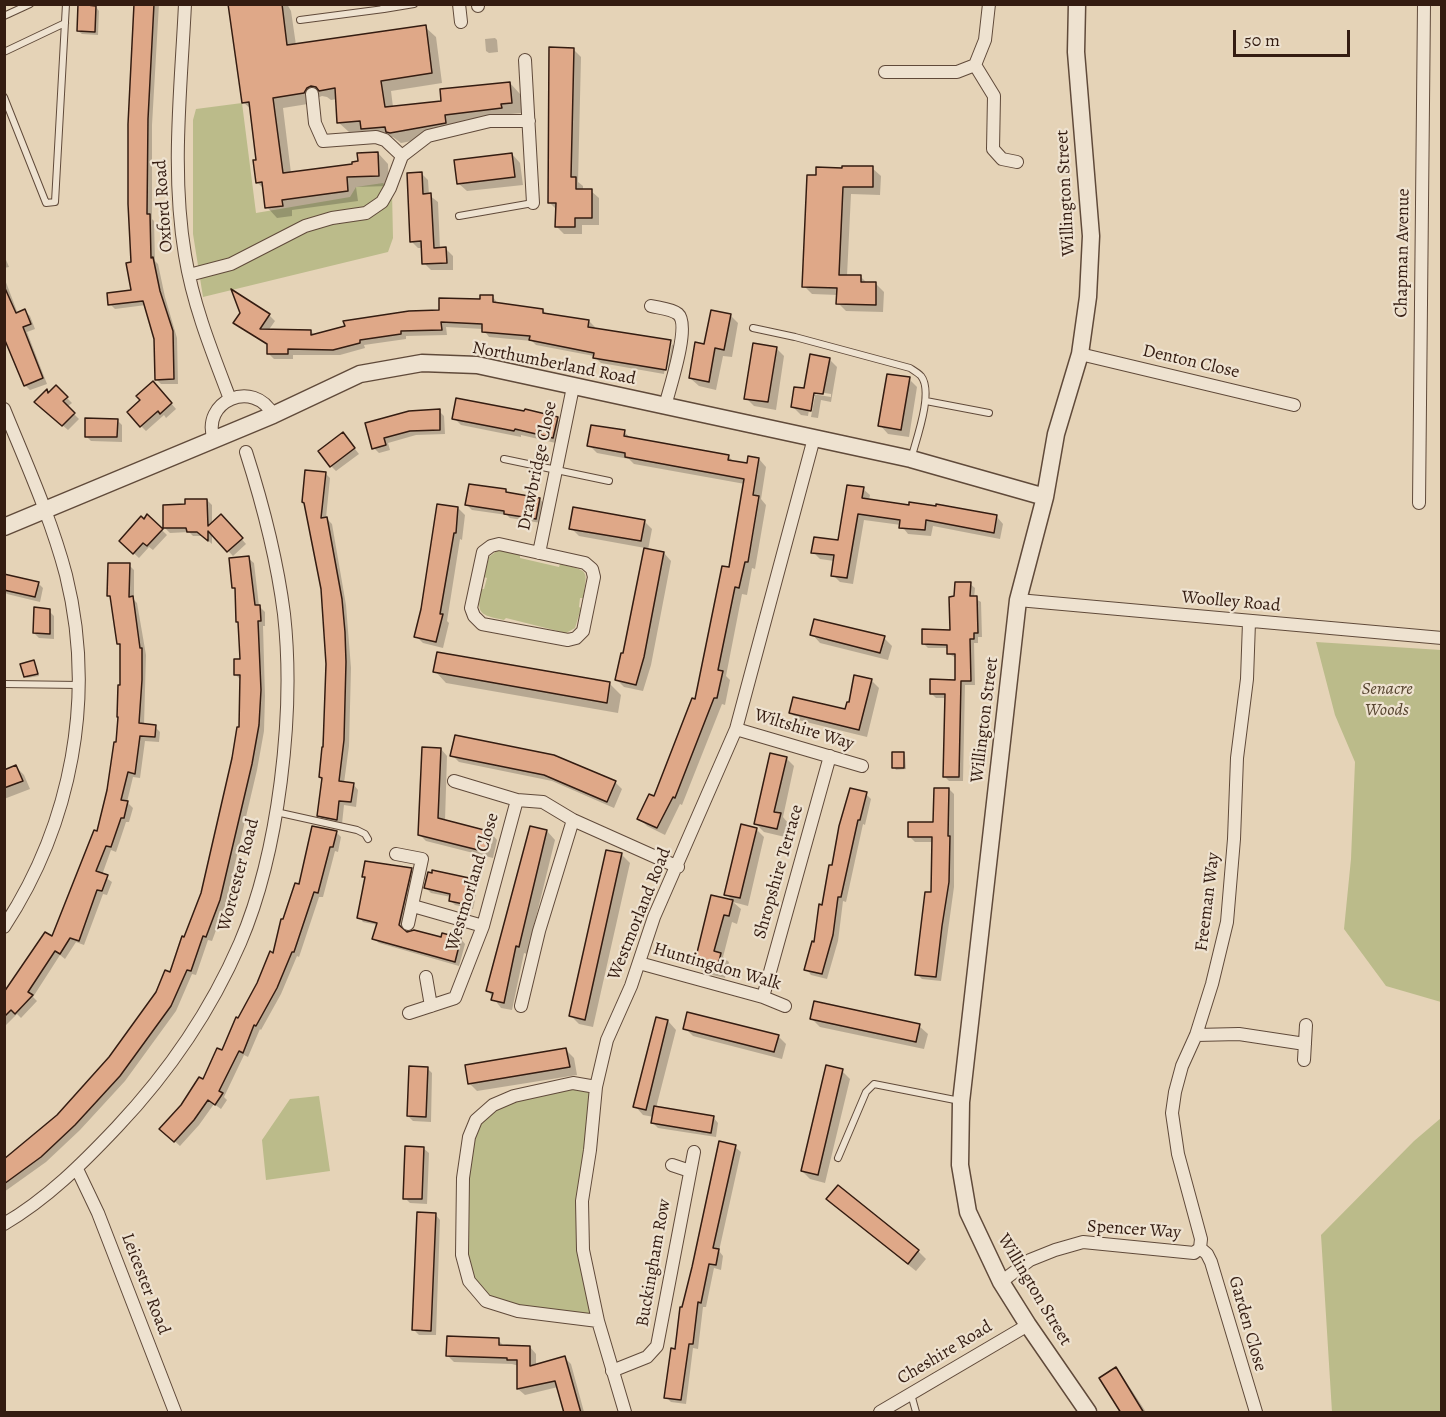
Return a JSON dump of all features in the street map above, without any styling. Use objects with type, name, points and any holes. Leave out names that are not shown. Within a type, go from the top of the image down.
[{"type":"street","name":"Oxford Road","points":[[185,4],[178,180],[182,231],[189,275],[211,351],[230,399]]},
{"type":"street","points":[[459,4],[461,22]]},
{"type":"street","points":[[885,72],[957,72],[975,65],[985,40],[989,4]]},
{"type":"street","name":"Willington Street","points":[[1077,4],[1076,52],[1091,236],[1088,297],[1080,354],[1056,434],[1045,497],[1018,600],[961,1102],[960,1165],[968,1212],[1001,1281],[1088,1413]]},
{"type":"street","name":"Chapman Avenue","points":[[1419,503],[1424,4]]},
{"type":"street","points":[[525,60],[533,203]]},
{"type":"street","points":[[975,65],[994,96],[993,149],[1002,159],[1017,162]]},
{"type":"street","points":[[312,94],[315,123],[323,141],[376,137],[385,140],[402,156]]},
{"type":"street","points":[[189,275],[231,264],[305,226],[366,213],[382,202],[402,156],[428,136],[490,121],[529,121]]},
{"type":"street","points":[[651,306],[677,313],[682,319],[682,339],[665,406]]},
{"type":"street","name":"Denton Close","points":[[1080,354],[1294,405]]},
{"type":"street","name":"Northumberland Road","points":[[4,527],[45,512],[273,415],[360,374],[422,363],[477,365],[911,459],[1045,497]]},
{"type":"street","name":"Drawbridge Close","points":[[539,553],[573,387]]},
{"type":"street","points":[[214,440],[213,419],[220,406],[230,399],[256,398],[270,408],[273,415]]},
{"type":"street","points":[[4,409],[45,512],[65,575],[73,612],[80,685],[73,751],[61,808],[24,897],[4,927]]},
{"type":"street","name":"Westmorland Road","points":[[625,1413],[598,1321],[583,1250],[582,1201],[596,1087],[607,1040],[639,963],[654,917],[678,867],[736,729],[814,438]]},
{"type":"street","name":"Worcester Road","points":[[4,1224],[77,1169],[140,1103],[188,1037],[217,990],[240,942],[262,877],[281,777],[286,696],[284,614],[270,537],[246,452]]},
{"type":"street","name":"Drawbridge Close","points":[[499,544],[539,553],[585,563],[592,569],[594,577],[583,631],[576,638],[568,640],[482,624],[474,616],[471,608],[483,552],[499,544]]},
{"type":"street","name":"Woolley Road","points":[[1018,600],[1442,638]]},
{"type":"street","name":"Freeman Way","points":[[1200,1248],[1202,1239],[1178,1154],[1172,1113],[1182,1066],[1196,1035],[1212,984],[1227,921],[1234,838],[1237,758],[1247,679],[1249,622]]},
{"type":"street","name":"Wiltshire Way","points":[[736,729],[862,766]]},
{"type":"street","name":"Shropshire Terrace","points":[[763,997],[830,756]]},
{"type":"street","name":"Westmorland Close","points":[[454,782],[517,800],[543,802],[573,820],[678,867]]},
{"type":"street","name":"Westmorland Close","points":[[409,1013],[454,998],[483,926],[517,800]]},
{"type":"street","points":[[521,1006],[539,931],[573,820]]},
{"type":"street","points":[[396,854],[422,860],[408,924]]},
{"type":"street","points":[[413,906],[483,926]]},
{"type":"street","name":"Huntingdon Walk","points":[[639,963],[763,997],[785,1006]]},
{"type":"street","points":[[426,977],[430,1006]]},
{"type":"street","points":[[1304,1060],[1306,1025]]},
{"type":"street","points":[[1196,1035],[1239,1034],[1305,1044]]},
{"type":"street","points":[[596,1087],[573,1083],[514,1096],[493,1105],[476,1120],[468,1137],[463,1178],[462,1255],[469,1281],[486,1301],[518,1311],[598,1321]]},
{"type":"street","name":"Buckingham Row","points":[[612,1371],[647,1357],[657,1346],[694,1152]]},
{"type":"street","points":[[672,1165],[690,1170]]},
{"type":"street","name":"Leicester Road","points":[[77,1169],[98,1213],[175,1413]]},
{"type":"street","name":"Spencer Way","points":[[1001,1281],[1030,1260],[1083,1242],[1194,1253],[1200,1248]]},
{"type":"street","name":"Garden Close","points":[[1200,1248],[1211,1262],[1256,1413]]},
{"type":"street","name":"Cheshire Road","points":[[880,1413],[1028,1325]]},
{"type":"lane","points":[[4,16],[30,4]]},
{"type":"lane","points":[[4,97],[46,203],[55,202],[66,4]]},
{"type":"lane","points":[[300,20],[414,4]]},
{"type":"lane","points":[[4,52],[65,23]]},
{"type":"lane","points":[[459,216],[533,203]]},
{"type":"lane","points":[[753,328],[910,368],[921,376],[926,387],[926,401],[911,459]]},
{"type":"lane","points":[[926,401],[989,413]]},
{"type":"lane","points":[[504,459],[609,481]]},
{"type":"lane","points":[[4,684],[80,685]]},
{"type":"lane","points":[[275,812],[357,830],[365,834],[368,839]]},
{"type":"lane","points":[[838,1158],[866,1092],[874,1084],[961,1102]]},
{"type":"lane","points":[[911,1394],[916,1413]]},
{"type":"green space","points":[[242,103],[256,213],[350,197],[356,187],[383,183],[392,192],[393,238],[388,252],[203,297],[193,234],[193,120],[196,109]]},
{"type":"green space","points":[[498,550],[520,555],[520,558],[559,567],[560,564],[570,566],[584,573],[585,588],[583,598],[580,598],[579,607],[581,608],[575,628],[566,633],[506,618],[504,620],[496,618],[482,612],[479,604],[481,589],[484,589],[487,578],[484,577],[489,557]]},
{"type":"green space","name":"Senacre Woods","points":[[1316,642],[1441,650],[1441,1002],[1386,986],[1344,929],[1351,859],[1355,762],[1335,715]]},
{"type":"green space","points":[[573,1083],[596,1087],[582,1201],[598,1321],[486,1301],[469,1281],[463,1178],[469,1137],[493,1105]]},
{"type":"green space","points":[[319,1096],[330,1171],[266,1180],[262,1140],[290,1099]]},
{"type":"green space","points":[[1441,1118],[1441,1412],[1332,1412],[1321,1235],[1414,1141]]},
{"type":"building","points":[[78,4],[96,6],[95,32],[77,31]]},
{"type":"building","points":[[134,4],[154,4],[148,119],[147,214],[150,214],[151,258],[153,257],[160,291],[173,331],[174,379],[155,380],[154,339],[143,301],[108,305],[107,293],[131,290],[126,263],[131,262],[128,124]]},
{"type":"building","points":[[228,4],[282,4],[287,45],[426,25],[432,73],[381,81],[385,107],[441,101],[440,89],[510,82],[512,103],[501,104],[502,108],[445,115],[446,123],[390,133],[386,132],[385,127],[361,129],[360,121],[337,123],[335,88],[319,91],[316,87],[311,86],[304,93],[273,98],[283,173],[352,164],[358,161],[357,153],[378,152],[379,176],[347,177],[348,191],[282,200],[283,206],[265,208],[262,182],[256,183],[253,160],[256,160],[249,102],[242,103]]},
{"type":"building","points":[[549,47],[574,48],[571,177],[576,177],[576,189],[592,189],[592,218],[575,218],[575,227],[555,227],[556,203],[548,203]]},
{"type":"building","points":[[512,153],[515,177],[457,184],[454,160]]},
{"type":"building","points":[[842,166],[873,166],[873,187],[843,187],[839,275],[861,275],[861,282],[876,282],[876,305],[836,304],[837,288],[802,287],[807,175],[816,175],[816,167],[842,168]]},
{"type":"building","points":[[422,172],[423,194],[431,193],[434,248],[446,247],[447,263],[422,264],[421,241],[410,242],[407,173]]},
{"type":"building","points":[[4,286],[16,313],[25,309],[31,324],[23,327],[43,378],[24,386],[4,338]]},
{"type":"building","points":[[231,289],[270,314],[260,329],[311,330],[311,335],[345,326],[343,321],[409,311],[439,310],[439,298],[480,299],[480,295],[493,295],[493,302],[543,309],[543,313],[589,320],[588,327],[671,340],[666,370],[593,358],[594,353],[529,340],[530,336],[482,332],[482,324],[441,322],[442,330],[401,331],[401,334],[360,340],[360,343],[333,350],[288,349],[288,354],[267,354],[267,344],[233,323],[240,313]]},
{"type":"building","points":[[711,310],[731,314],[724,350],[715,348],[709,382],[689,378],[695,342],[704,344]]},
{"type":"building","points":[[753,343],[777,347],[768,402],[744,399]]},
{"type":"building","points":[[810,354],[830,358],[823,394],[814,393],[811,411],[791,407],[794,387],[804,388]]},
{"type":"building","points":[[887,374],[910,377],[901,430],[878,426]]},
{"type":"building","points":[[153,381],[172,403],[160,414],[158,411],[140,427],[127,412],[140,400],[136,396]]},
{"type":"building","points":[[56,385],[68,397],[63,401],[75,413],[62,426],[34,402],[47,389],[48,393]]},
{"type":"building","points":[[456,398],[524,411],[525,409],[558,417],[553,438],[515,429],[514,431],[452,419]]},
{"type":"building","points":[[440,409],[440,430],[410,431],[384,438],[386,445],[372,449],[365,423],[409,411]]},
{"type":"building","points":[[85,418],[118,419],[117,437],[85,437]]},
{"type":"building","points":[[591,425],[625,430],[624,436],[729,455],[728,460],[747,463],[748,456],[759,458],[753,495],[759,496],[748,562],[745,562],[739,588],[735,587],[718,670],[723,671],[717,698],[714,698],[675,798],[673,797],[657,828],[637,819],[649,794],[654,796],[692,698],[695,699],[722,566],[729,567],[744,479],[625,457],[625,453],[587,446]]},
{"type":"building","points":[[343,432],[355,448],[330,467],[318,451]]},
{"type":"building","points":[[305,470],[326,472],[321,518],[327,517],[342,599],[346,662],[344,740],[339,781],[354,783],[351,802],[339,801],[337,820],[317,816],[322,778],[319,777],[323,747],[326,664],[321,589],[302,502]]},
{"type":"building","points":[[469,484],[506,489],[506,492],[540,498],[536,519],[465,505]]},
{"type":"building","points":[[847,485],[864,487],[862,498],[909,505],[909,502],[936,506],[936,504],[997,515],[994,533],[926,520],[925,530],[899,528],[900,520],[858,514],[847,578],[831,576],[834,555],[811,553],[814,537],[838,540]]},
{"type":"building","points":[[185,499],[207,499],[208,526],[221,514],[243,538],[227,552],[208,531],[208,541],[197,532],[187,532],[186,528],[163,528],[163,505],[185,504]]},
{"type":"building","points":[[437,504],[458,507],[456,533],[454,533],[440,614],[443,614],[436,642],[414,637],[421,609]]},
{"type":"building","points":[[573,507],[645,520],[641,541],[569,529]]},
{"type":"building","points":[[147,514],[163,529],[147,546],[143,543],[133,554],[119,541],[141,516],[144,519]]},
{"type":"building","points":[[644,548],[664,552],[644,657],[636,685],[615,680],[621,653],[623,653]]},
{"type":"building","points":[[249,556],[255,605],[260,605],[261,621],[258,621],[261,690],[259,725],[220,900],[206,937],[203,936],[191,971],[187,970],[171,1006],[120,1076],[75,1125],[41,1157],[4,1184],[4,1159],[57,1115],[109,1057],[156,992],[165,970],[170,972],[182,936],[184,937],[201,893],[237,727],[239,727],[240,675],[234,675],[234,659],[240,659],[238,622],[236,622],[235,588],[232,588],[229,558]]},
{"type":"building","points":[[108,563],[130,563],[129,597],[133,596],[140,648],[142,648],[139,723],[156,725],[155,737],[140,736],[135,774],[128,772],[121,800],[128,801],[124,818],[121,818],[111,847],[106,846],[96,871],[108,875],[102,891],[97,890],[79,941],[70,938],[60,954],[55,951],[28,992],[33,995],[15,1014],[11,1010],[4,1017],[4,992],[45,932],[52,936],[94,830],[97,831],[107,790],[114,742],[116,742],[118,685],[120,685],[120,644],[117,644],[110,596],[107,596]]},
{"type":"building","points":[[4,574],[39,582],[35,597],[4,590]]},
{"type":"building","points":[[955,582],[971,582],[970,596],[977,596],[978,633],[974,633],[974,639],[970,639],[971,681],[961,681],[959,777],[943,777],[945,694],[930,694],[930,679],[955,680],[955,654],[947,654],[947,645],[922,644],[922,629],[950,630],[949,597],[954,596]]},
{"type":"building","points":[[34,607],[50,609],[50,634],[33,633]]},
{"type":"building","points":[[814,619],[885,636],[880,653],[810,635]]},
{"type":"building","points":[[437,652],[610,682],[607,703],[433,672]]},
{"type":"building","points":[[34,660],[38,674],[24,677],[20,664]]},
{"type":"building","points":[[854,675],[872,679],[859,730],[789,713],[793,697],[845,709],[849,702]]},
{"type":"building","points":[[455,735],[554,755],[616,781],[607,802],[544,775],[450,756]]},
{"type":"building","points":[[422,747],[441,748],[438,818],[492,832],[486,852],[418,835]]},
{"type":"building","points":[[892,752],[904,752],[904,768],[892,768]]},
{"type":"building","points":[[770,753],[787,757],[774,812],[781,813],[777,829],[754,824]]},
{"type":"building","points":[[16,765],[23,781],[4,788],[4,770]]},
{"type":"building","points":[[850,788],[867,792],[860,820],[858,820],[841,897],[838,897],[833,935],[822,974],[804,970],[812,941],[814,942],[819,904],[822,905],[829,865],[832,865],[839,826]]},
{"type":"building","points":[[934,788],[949,788],[948,836],[950,836],[949,882],[936,977],[915,975],[925,892],[931,892],[932,837],[908,837],[908,822],[933,822]]},
{"type":"building","points":[[741,824],[757,828],[740,898],[724,895]]},
{"type":"building","points":[[312,826],[337,831],[333,847],[330,847],[318,893],[314,892],[294,952],[292,952],[277,988],[256,1026],[254,1025],[243,1053],[239,1051],[219,1091],[223,1093],[215,1105],[208,1100],[174,1142],[159,1129],[181,1105],[199,1077],[203,1079],[217,1048],[222,1050],[236,1017],[238,1018],[257,983],[270,951],[273,953],[281,919],[283,919],[295,883],[299,884]]},
{"type":"building","points":[[530,826],[547,830],[519,947],[516,946],[504,1003],[491,1000],[493,993],[486,991]]},
{"type":"building","points":[[606,850],[622,853],[585,1020],[569,1016]]},
{"type":"building","points":[[365,861],[412,868],[399,925],[407,932],[414,930],[441,937],[442,933],[461,938],[455,962],[372,939],[377,923],[357,918],[365,877],[362,877]]},
{"type":"building","points":[[432,870],[474,879],[468,905],[449,901],[450,894],[424,888],[428,872],[432,873]]},
{"type":"building","points":[[711,895],[733,900],[729,916],[724,915],[714,951],[721,953],[717,970],[694,965]]},
{"type":"building","points":[[814,1001],[920,1024],[916,1042],[810,1019]]},
{"type":"building","points":[[687,1012],[779,1035],[774,1052],[683,1029]]},
{"type":"building","points":[[656,1017],[668,1020],[646,1110],[633,1107]]},
{"type":"building","points":[[566,1048],[570,1067],[468,1084],[465,1065]]},
{"type":"building","points":[[826,1065],[843,1069],[818,1175],[801,1171]]},
{"type":"building","points":[[409,1066],[428,1067],[426,1117],[407,1116]]},
{"type":"building","points":[[654,1106],[714,1116],[711,1133],[651,1123]]},
{"type":"building","points":[[719,1141],[736,1145],[713,1248],[719,1249],[716,1265],[709,1264],[701,1303],[698,1302],[693,1344],[689,1344],[681,1400],[664,1398],[671,1348],[675,1349],[680,1307],[682,1307],[692,1267]]},
{"type":"building","points":[[405,1146],[424,1147],[422,1199],[403,1199]]},
{"type":"building","points":[[838,1185],[919,1250],[908,1264],[826,1199]]},
{"type":"building","points":[[417,1212],[436,1213],[431,1331],[412,1330]]},
{"type":"building","points":[[447,1336],[499,1338],[499,1345],[530,1346],[530,1366],[565,1356],[581,1413],[564,1413],[555,1381],[517,1389],[517,1360],[446,1356]]},
{"type":"building","points":[[1116,1367],[1144,1413],[1121,1413],[1099,1378]]}]
